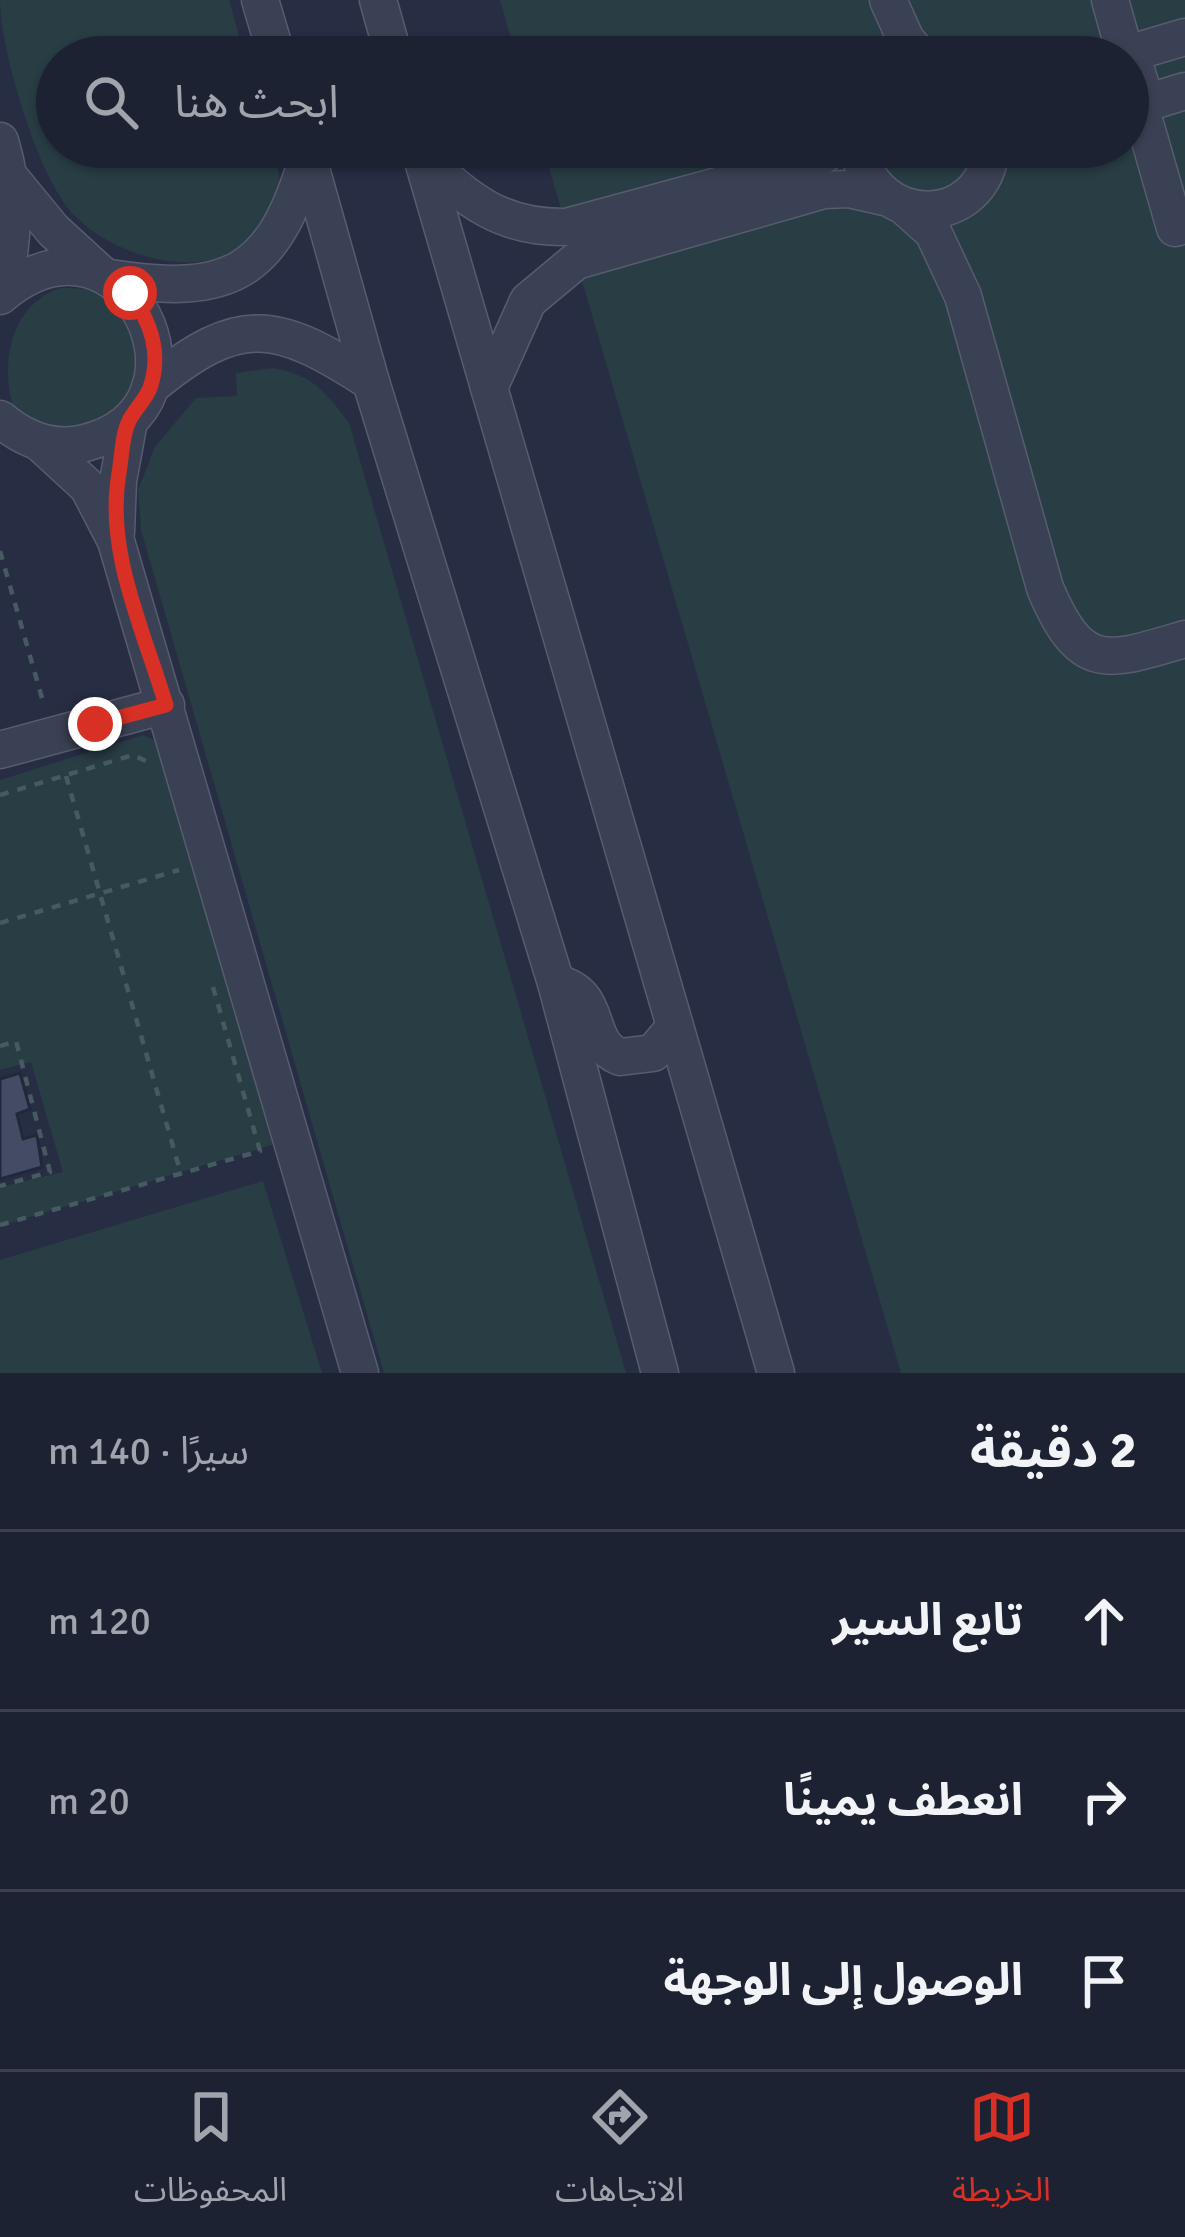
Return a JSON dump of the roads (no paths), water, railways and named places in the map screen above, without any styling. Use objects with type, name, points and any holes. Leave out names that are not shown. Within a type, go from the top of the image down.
[{"type":"street","points":[[260,0],[271,36]]},
{"type":"street","points":[[378,0],[388,36]]},
{"type":"street","points":[[888,0],[893,36]]},
{"type":"street","points":[[888,0],[904,36]]},
{"type":"street","points":[[1110,0],[1120,36]]},
{"type":"street","points":[[1149,47],[1185,37]]},
{"type":"street","points":[[1149,102],[1185,92]]},
{"type":"street","points":[[1149,138],[1175,228],[1185,225]]},
{"type":"street","points":[[0,141],[12,180],[10,256],[0,295]]},
{"type":"street","points":[[0,295],[22,278],[47,268],[74,267],[105,276],[183,285],[222,279],[244,268],[284,226],[301,168]]},
{"type":"street","points":[[311,168],[371,382],[556,983],[660,1373]]},
{"type":"street","points":[[425,168],[776,1373]]},
{"type":"street","points":[[437,168],[480,207],[534,227],[566,227],[785,168]]},
{"type":"street","points":[[863,168],[894,202],[933,232],[963,296],[1057,616],[1076,642],[1097,656],[1122,657],[1185,639]]},
{"type":"street","points":[[489,388],[528,302],[576,261],[824,190],[849,189],[926,211],[966,196],[984,168]]},
{"type":"street","points":[[963,296],[959,224],[984,168]]},
{"type":"street","points":[[12,180],[52,230],[130,293],[154,337],[150,387],[129,421],[118,481],[116,542]]},
{"type":"street","points":[[150,387],[202,349],[238,333],[285,336],[313,345],[371,382]]},
{"type":"street","points":[[14,435],[71,447],[102,439],[129,421]]},
{"type":"street","points":[[14,435],[88,487],[116,542],[359,1373]]},
{"type":"street","points":[[0,730],[21,734],[166,705]]},
{"type":"street","points":[[0,750],[53,724]]},
{"type":"street","points":[[556,983],[580,992],[602,1043],[620,1057],[653,1053],[674,1028]]}]
